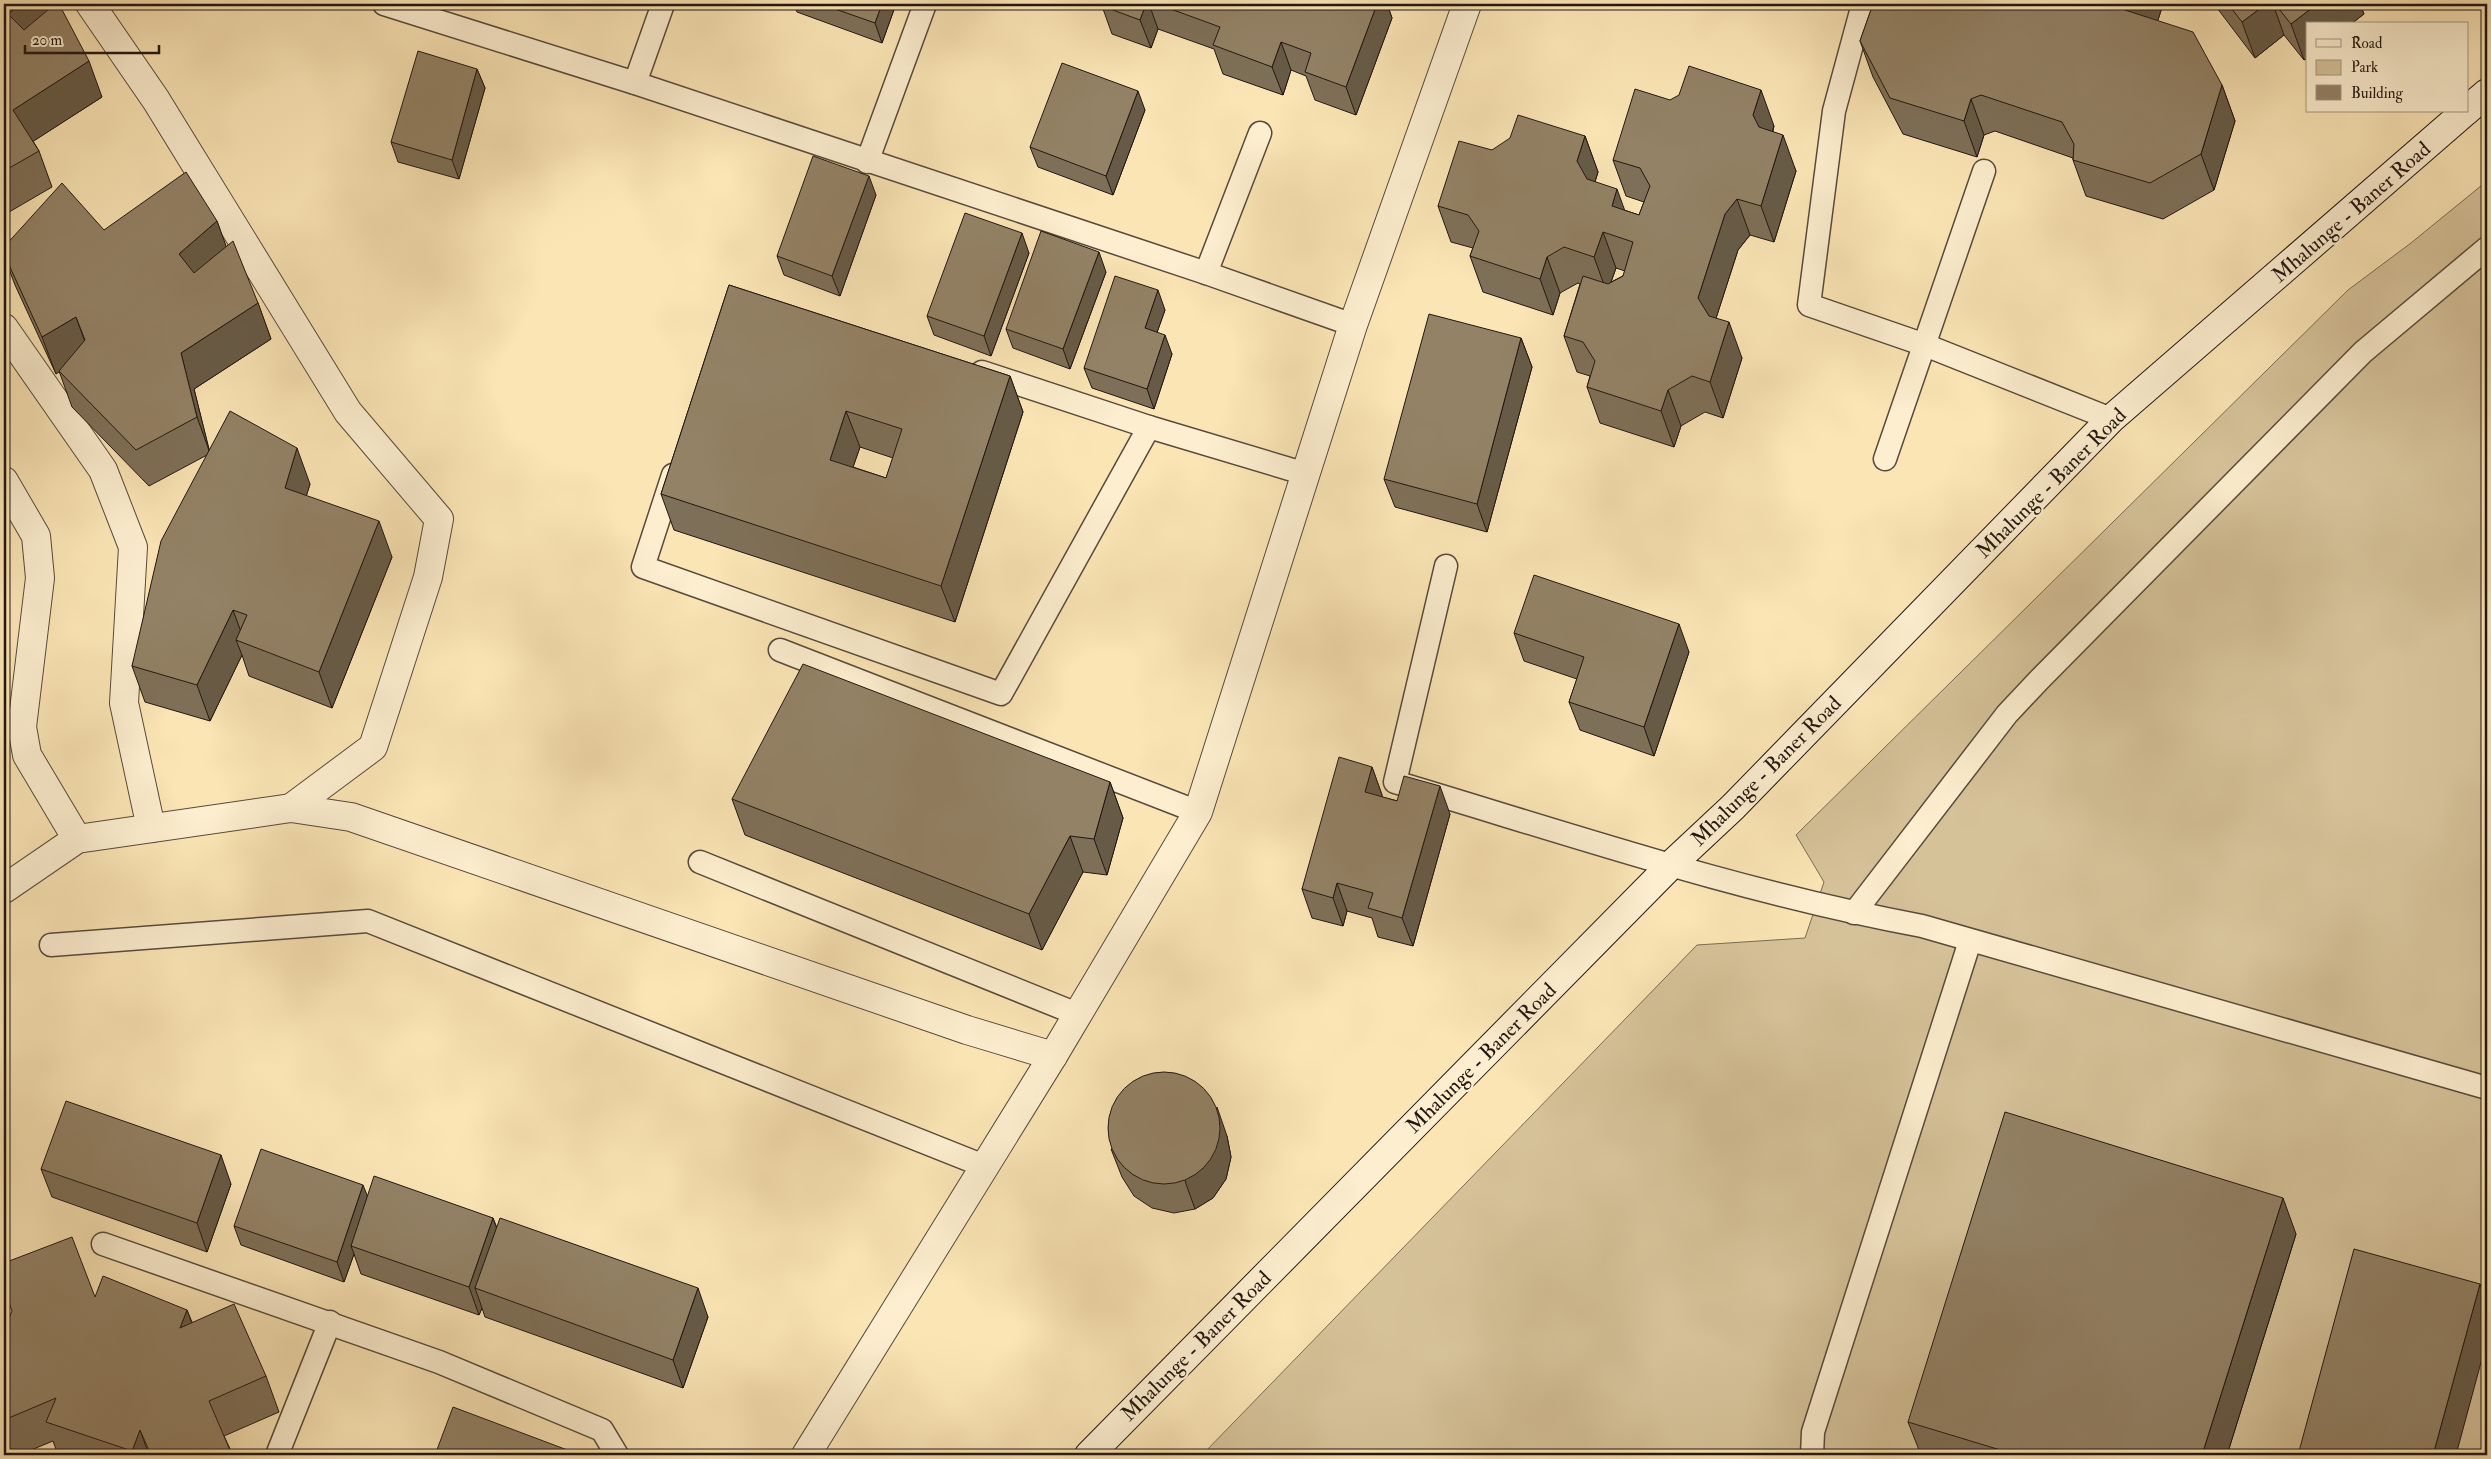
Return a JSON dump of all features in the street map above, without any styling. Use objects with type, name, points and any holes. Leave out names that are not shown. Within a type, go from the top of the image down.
[{"type":"street","points":[[90,4],[156,100],[348,412],[439,519],[428,577],[373,747],[291,808]]},
{"type":"street","points":[[806,1455],[1053,1056],[1198,812],[1353,325],[1467,4]]},
{"type":"street","name":"Mhalunge - Baner Road","points":[[2468,110],[2487,93]]},
{"type":"street","name":"Mhalunge - Baner Road","points":[[1089,1455],[1671,865],[1733,807],[2111,419],[2466,112]]},
{"type":"street","points":[[4,328],[103,470],[133,547],[124,703],[152,828]]},
{"type":"street","points":[[4,482],[36,536],[40,578],[22,727],[15,751],[77,839]]},
{"type":"street","points":[[4,889],[77,839],[291,808],[351,817],[960,1028],[1053,1056]]},
{"type":"lane","points":[[383,4],[635,84],[1206,273],[1353,325]]},
{"type":"lane","points":[[635,84],[663,4]]},
{"type":"lane","points":[[867,162],[925,4]]},
{"type":"lane","points":[[1863,4],[1834,111],[1809,305],[1925,345],[2111,419]]},
{"type":"lane","points":[[1206,273],[1260,133]]},
{"type":"lane","points":[[1886,459],[1984,171]]},
{"type":"lane","points":[[1854,913],[2008,714],[2039,680],[2363,352],[2487,248]]},
{"type":"lane","points":[[960,365],[1149,427],[1306,474]]},
{"type":"lane","points":[[679,456],[644,567],[1001,694],[1149,427]]},
{"type":"lane","points":[[1446,566],[1395,782],[1671,865],[1854,913],[1922,926],[2487,1088]]},
{"type":"lane","points":[[780,650],[1198,812]]},
{"type":"lane","points":[[700,862],[1078,1014]]},
{"type":"lane","points":[[52,946],[368,921],[984,1166]]},
{"type":"lane","points":[[1812,1455],[1813,1432],[1970,941]]},
{"type":"lane","points":[[103,1244],[330,1322],[439,1362],[602,1430],[617,1455]]},
{"type":"lane","points":[[277,1455],[330,1322]]},
{"type":"green space","points":[[2487,181],[2487,1455],[1202,1455],[1697,945],[1805,938],[1824,882],[1796,835],[2348,290],[2411,243]]},
{"type":"building","points":[[4,4],[22,4],[8,14],[24,30],[55,4],[59,4],[89,61],[13,110],[39,151],[4,171]]},
{"type":"building","points":[[821,4],[882,4],[875,23]]},
{"type":"building","points":[[1103,4],[1146,4],[1140,20],[1102,6]]},
{"type":"building","points":[[1157,4],[1377,4],[1346,87],[1305,72],[1311,53],[1281,42],[1272,67],[1213,45],[1220,27]]},
{"type":"building","points":[[1873,4],[2126,4],[2125,10],[2193,32],[2222,85],[2201,154],[2150,183],[2073,160],[2074,144],[2062,122],[1981,95],[1971,99],[1964,121],[1890,98],[1860,41]]},
{"type":"building","points":[[2228,4],[2266,4],[2242,22]]},
{"type":"building","points":[[2275,4],[2317,4],[2291,24]]},
{"type":"building","points":[[418,51],[477,69],[452,160],[391,142]]},
{"type":"building","points":[[1062,63],[1138,91],[1106,176],[1030,147]]},
{"type":"building","points":[[1689,66],[1761,90],[1753,115],[1759,127],[1783,135],[1761,206],[1737,199],[1725,214],[1698,298],[1709,316],[1729,322],[1710,382],[1692,376],[1668,390],[1661,411],[1587,387],[1595,361],[1583,342],[1564,336],[1583,276],[1608,284],[1623,276],[1633,242],[1603,232],[1594,257],[1564,247],[1547,257],[1540,279],[1470,256],[1479,231],[1468,215],[1438,206],[1459,141],[1492,150],[1510,138],[1518,115],[1585,136],[1577,161],[1587,179],[1617,189],[1612,206],[1639,215],[1650,186],[1640,168],[1613,160],[1635,89],[1670,100],[1679,95]]},
{"type":"building","points":[[813,156],[869,176],[832,276],[777,256]]},
{"type":"building","points":[[186,172],[217,221],[179,254],[194,273],[233,241],[258,303],[181,353],[197,417],[136,450],[59,371],[85,340],[76,317],[42,337],[4,254],[4,247],[62,183],[104,230]]},
{"type":"building","points":[[965,213],[1022,233],[984,336],[927,316]]},
{"type":"building","points":[[1041,231],[1099,252],[1063,349],[1006,329]]},
{"type":"building","points":[[1115,276],[1158,290],[1145,328],[1165,335],[1147,389],[1084,368]]},
{"type":"building","points":[[729,285],[1010,376],[941,586],[661,494]],"holes":[[[846,411],[902,429],[886,478],[830,460]]]},
{"type":"building","points":[[1429,314],[1521,338],[1477,504],[1384,479]]},
{"type":"building","points":[[230,411],[297,448],[285,488],[379,521],[319,672],[236,640],[247,615],[233,610],[197,685],[132,666],[161,541]]},
{"type":"building","points":[[1534,575],[1679,624],[1644,727],[1569,702],[1584,657],[1514,633]]},
{"type":"building","points":[[803,664],[1110,782],[1094,839],[1070,836],[1029,914],[732,799]]},
{"type":"building","points":[[1339,757],[1372,767],[1365,792],[1397,801],[1404,776],[1440,786],[1402,918],[1368,908],[1373,893],[1337,883],[1333,898],[1302,889]]},
{"type":"building","points":[[1164,1072],[1185,1076],[1204,1088],[1216,1107],[1220,1128],[1216,1149],[1204,1168],[1185,1180],[1164,1184],[1143,1180],[1124,1168],[1112,1149],[1108,1128],[1112,1107],[1124,1088],[1143,1076]]},
{"type":"building","points":[[66,1101],[221,1155],[197,1223],[41,1169]]},
{"type":"building","points":[[2005,1112],[2283,1198],[2202,1455],[2017,1455],[1908,1422]]},
{"type":"building","points":[[261,1149],[363,1185],[337,1262],[234,1226]]},
{"type":"building","points":[[374,1176],[493,1218],[469,1287],[351,1246]]},
{"type":"building","points":[[500,1218],[698,1288],[673,1360],[475,1288]]},
{"type":"building","points":[[72,1237],[95,1297],[103,1276],[187,1310],[180,1328],[234,1304],[266,1376],[209,1401],[232,1455],[151,1455],[140,1430],[132,1451],[46,1422],[56,1398],[4,1420],[4,1324],[7,1323],[12,1311],[4,1289],[4,1263]]},
{"type":"building","points":[[2354,1249],[2480,1284],[2433,1455],[2298,1455]]},
{"type":"building","points":[[453,1407],[578,1454],[578,1455],[435,1455]]}]
